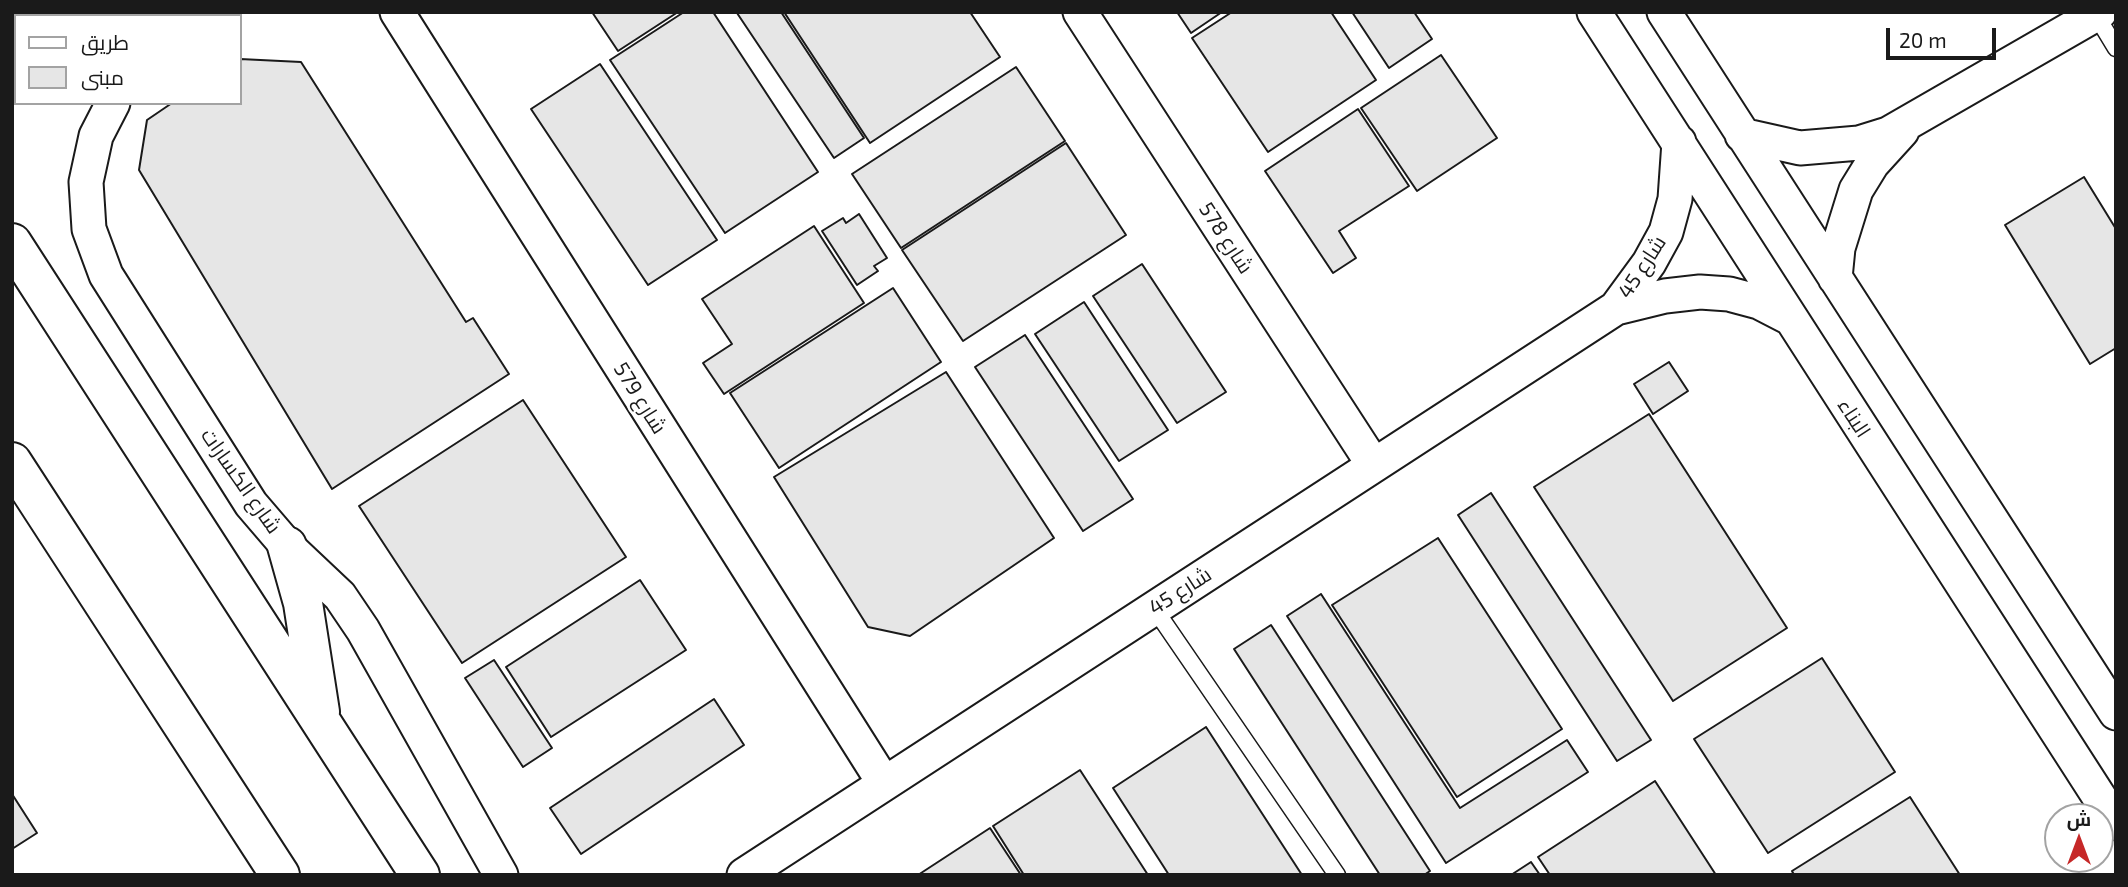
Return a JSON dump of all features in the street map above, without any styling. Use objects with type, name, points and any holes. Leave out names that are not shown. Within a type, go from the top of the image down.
[{"type":"street","name":"شارع 579","points":[[397,12],[884,783]]},
{"type":"street","name":"شارع 578","points":[[1080,12],[1373,464]]},
{"type":"street","name":"البناء","points":[[1594,12],[2116,823]]},
{"type":"street","points":[[1664,12],[2116,713]]},
{"type":"street","points":[[1742,135],[1800,148],[1859,143],[1914,120],[2098,14]]},
{"type":"street","name":"شارع الكسارات","points":[[112,105],[96,136],[86,182],[89,229],[106,275],[251,504],[287,546],[340,596],[363,630],[501,875]]},
{"type":"street","points":[[1835,278],[1838,248],[1856,190],[1878,156],[1914,120]]},
{"type":"street","name":"شارع 45","points":[[1616,308],[1649,263],[1666,232],[1675,199],[1679,142]]},
{"type":"street","points":[[12,243],[420,875]]},
{"type":"street","name":"شارع 45","points":[[744,875],[1616,308],[1665,296],[1700,292],[1729,294],[1759,302],[1790,318]]},
{"type":"street","points":[[12,462],[280,875]]},
{"type":"street","points":[[287,546],[303,603],[321,722]]},
{"type":"lane","points":[[2098,14],[2116,48]]},
{"type":"lane","points":[[1153,608],[1337,875]]},
{"type":"building","points":[[592,12],[678,12],[618,51]]},
{"type":"building","points":[[684,12],[713,12],[818,172],[725,233],[610,60]]},
{"type":"building","points":[[781,12],[864,138],[834,158],[737,13]]},
{"type":"building","points":[[784,12],[970,12],[1000,57],[870,143]]},
{"type":"building","points":[[1177,12],[1222,12],[1191,33]]},
{"type":"building","points":[[1232,12],[1331,12],[1376,80],[1268,152],[1192,38]]},
{"type":"building","points":[[1352,12],[1414,12],[1432,39],[1389,68]]},
{"type":"building","points":[[1441,55],[1497,138],[1417,191],[1361,108]]},
{"type":"building","points":[[242,59],[301,62],[466,322],[473,318],[509,374],[332,489],[139,170],[147,120],[169,105],[242,105]]},
{"type":"building","points":[[600,64],[717,240],[648,285],[531,109]]},
{"type":"building","points":[[1016,67],[1065,141],[901,248],[852,174]]},
{"type":"building","points":[[1358,109],[1409,186],[1339,231],[1356,258],[1333,273],[1265,171]]},
{"type":"building","points":[[1066,143],[1126,235],[963,341],[902,250]]},
{"type":"building","points":[[2084,177],[2116,229],[2116,348],[2090,364],[2005,225]]},
{"type":"building","points":[[859,214],[887,258],[874,266],[878,271],[857,285],[822,231],[843,218],[846,223]]},
{"type":"building","points":[[814,226],[864,303],[724,394],[703,363],[732,344],[702,299]]},
{"type":"building","points":[[1142,264],[1226,392],[1177,423],[1093,296]]},
{"type":"building","points":[[893,288],[941,362],[779,468],[730,393]]},
{"type":"building","points":[[1084,302],[1168,430],[1119,461],[1035,334]]},
{"type":"building","points":[[1025,335],[1133,499],[1083,531],[975,367]]},
{"type":"building","points":[[1669,362],[1688,391],[1653,414],[1634,384]]},
{"type":"building","points":[[946,372],[1054,538],[910,636],[868,627],[774,477]]},
{"type":"building","points":[[523,400],[626,557],[462,663],[359,506]]},
{"type":"building","points":[[1649,414],[1787,628],[1673,701],[1534,487]]},
{"type":"building","points":[[1491,493],[1651,740],[1617,761],[1458,515]]},
{"type":"building","points":[[1438,538],[1562,729],[1457,797],[1332,605]]},
{"type":"building","points":[[640,580],[686,650],[551,737],[506,667]]},
{"type":"building","points":[[1321,594],[1460,808],[1567,740],[1588,772],[1446,863],[1287,616]]},
{"type":"building","points":[[1271,625],[1430,871],[1424,875],[1380,875],[1234,649]]},
{"type":"building","points":[[1822,658],[1895,772],[1768,853],[1694,739]]},
{"type":"building","points":[[494,660],[552,748],[523,767],[465,678]]},
{"type":"building","points":[[714,699],[744,745],[581,854],[550,808]]},
{"type":"building","points":[[1206,727],[1302,875],[1169,875],[1113,788]]},
{"type":"building","points":[[1080,770],[1148,875],[1024,875],[993,826]]},
{"type":"building","points":[[1655,781],[1716,875],[1550,875],[1538,857]]},
{"type":"building","points":[[12,794],[37,833],[12,849]]},
{"type":"building","points":[[1910,797],[1960,875],[1794,875],[1792,871]]},
{"type":"building","points":[[990,828],[1021,875],[918,875]]},
{"type":"building","points":[[1531,862],[1540,875],[1511,875]]}]
